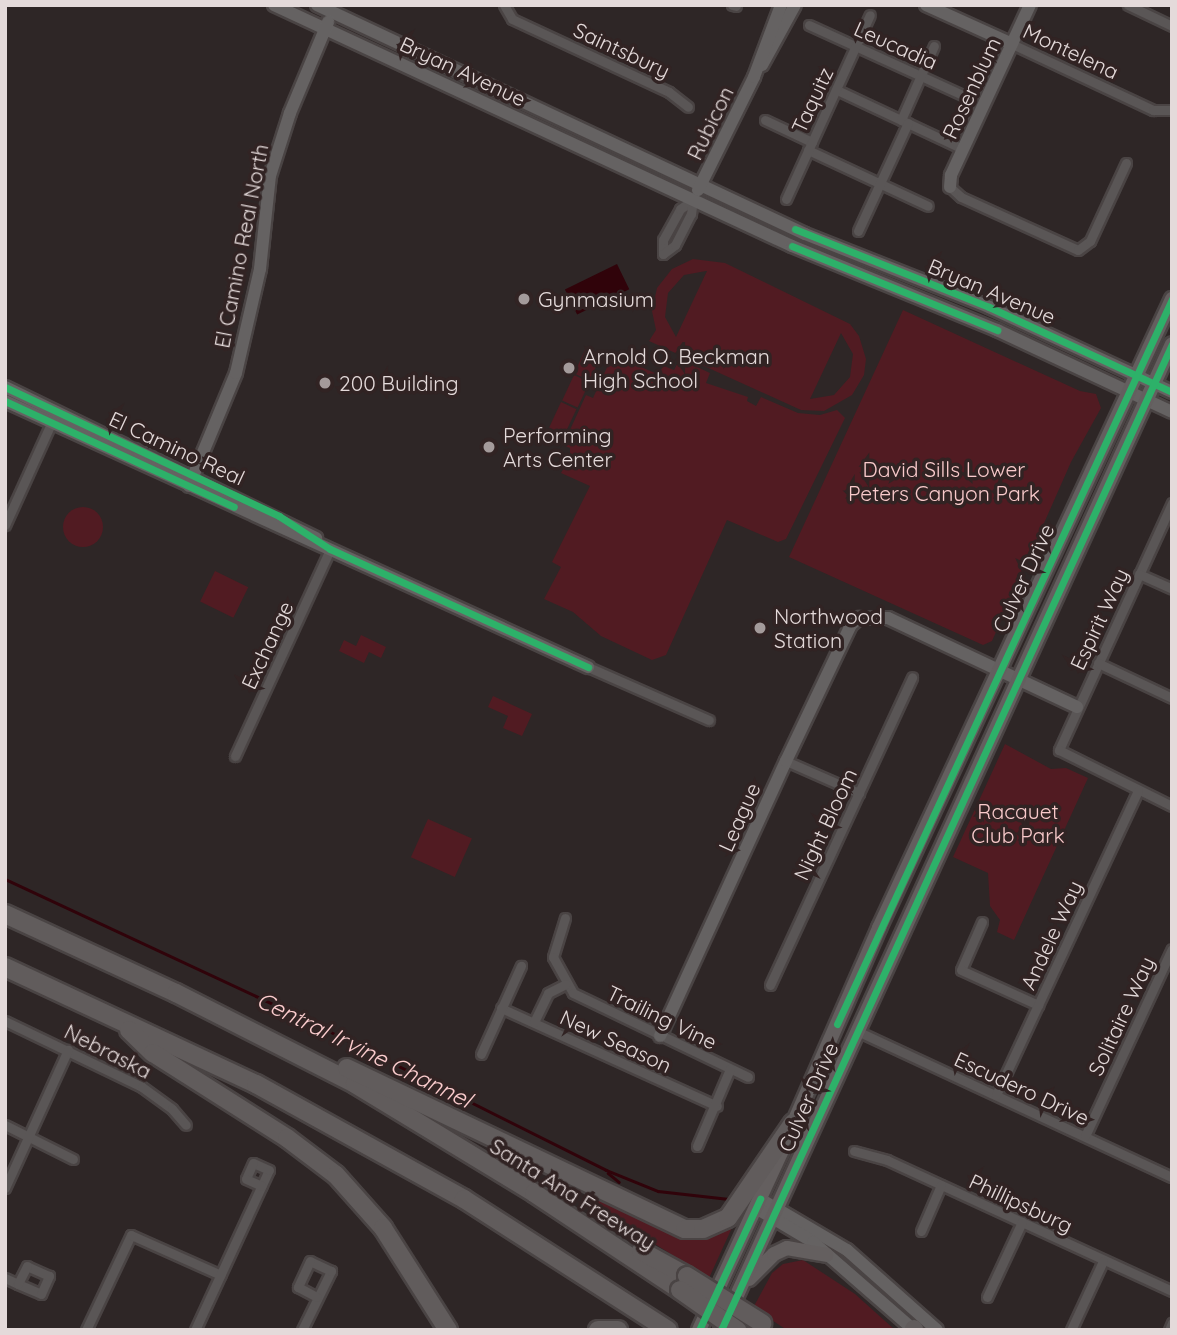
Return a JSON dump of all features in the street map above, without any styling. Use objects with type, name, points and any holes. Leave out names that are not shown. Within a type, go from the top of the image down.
[{"type":"highway","name":"Santa Ana Freeway","points":[[5,914],[245,1028],[355,1084],[684,1283]]},
{"type":"highway","points":[[5,967],[256,1084],[452,1192],[667,1329]]},
{"type":"highway","points":[[120,1020],[153,1053],[287,1138],[335,1175],[383,1228],[448,1330]]},
{"type":"highway","points":[[245,1028],[317,1054],[685,1229],[703,1229],[728,1218],[793,1123]]},
{"type":"highway","points":[[684,1283],[768,1326]]},
{"type":"highway","points":[[684,1283],[737,1330]]},
{"type":"highway","points":[[598,1330],[618,1330]]},
{"type":"main road","name":"Bryan Avenue","points":[[274,5],[693,200],[997,330],[1172,412]]},
{"type":"main road","name":"Bryan Avenue","points":[[317,5],[839,249],[989,307],[1172,392]]},
{"type":"main road","name":"Rubicon","points":[[693,200],[754,77],[782,5]]},
{"type":"main road","name":"Rubicon","points":[[754,77],[774,48],[795,5]]},
{"type":"main road","name":"Montelena","points":[[926,5],[1012,44]]},
{"type":"main road","name":"Rosenblum","points":[[950,187],[963,149],[1030,5]]},
{"type":"main road","name":"El Camino Real North","points":[[191,481],[236,373],[258,278],[276,155],[332,12]]},
{"type":"main road","name":"Culver Drive","points":[[699,1330],[998,670],[1172,299]]},
{"type":"main road","name":"Culver Drive","points":[[721,1330],[1172,344]]},
{"type":"main road","name":"El Camino Real","points":[[5,387],[54,417],[191,481],[279,516],[330,549],[588,667]]},
{"type":"main road","name":"El Camino Real","points":[[5,401],[54,417]]},
{"type":"main road","name":"League","points":[[660,1037],[851,625],[859,618],[888,618],[998,670]]},
{"type":"main road","points":[[998,670],[1077,707]]},
{"type":"main road","points":[[758,1204],[854,1255],[937,1330]]},
{"type":"main road","points":[[775,1213],[914,1330]]},
{"type":"main road","points":[[741,1288],[780,1250],[803,1248],[826,1255]]},
{"type":"street","points":[[1128,5],[1172,26]]},
{"type":"street","name":"Saintsbury","points":[[504,6],[512,19],[669,92],[688,107]]},
{"type":"street","name":"Taquitz","points":[[786,199],[870,15]]},
{"type":"street","name":"Leucadia","points":[[808,25],[969,98]]},
{"type":"street","name":"Montelena","points":[[1012,44],[1167,111]]},
{"type":"street","points":[[858,232],[880,184],[934,46]]},
{"type":"street","points":[[837,90],[963,149]]},
{"type":"street","points":[[765,120],[880,184],[928,206]]},
{"type":"street","points":[[950,187],[978,205],[1071,249],[1082,249],[1090,242],[1126,163]]},
{"type":"street","points":[[693,200],[687,223],[675,245],[663,254],[663,240],[680,209],[693,200]]},
{"type":"street","points":[[5,525],[54,417]]},
{"type":"street","name":"Espirit Way","points":[[1138,791],[1059,750],[1172,503]]},
{"type":"street","name":"Exchange","points":[[235,755],[330,549]]},
{"type":"street","points":[[1139,574],[1172,589]]},
{"type":"street","points":[[1098,663],[1172,698]]},
{"type":"street","points":[[588,667],[709,720]]},
{"type":"street","name":"Night Bloom","points":[[770,985],[912,677]]},
{"type":"street","points":[[786,761],[859,793]]},
{"type":"street","points":[[1138,791],[1172,806]]},
{"type":"street","name":"Andele Way","points":[[996,1095],[1138,791]]},
{"type":"street","points":[[534,1022],[548,993],[566,984],[552,957],[565,918]]},
{"type":"street","points":[[982,922],[961,970],[1038,1005]]},
{"type":"street","name":"Solitaire Way","points":[[1085,1136],[1172,949]]},
{"type":"street","points":[[481,1054],[521,966]]},
{"type":"street","name":"Trailing Vine","points":[[566,984],[573,993],[748,1077]]},
{"type":"street","name":"New Season","points":[[501,1008],[716,1106]]},
{"type":"street","name":"Nebraska","points":[[5,1021],[160,1098],[186,1125]]},
{"type":"street","name":"Escudero Drive","points":[[857,1031],[1172,1177]]},
{"type":"street","points":[[5,1188],[68,1050]]},
{"type":"street","points":[[697,1146],[730,1069]]},
{"type":"street","points":[[5,1125],[73,1159]]},
{"type":"street","name":"Phillipsburg","points":[[854,1151],[941,1185],[1172,1291]]},
{"type":"street","points":[[921,1231],[941,1185]]},
{"type":"street","points":[[195,1330],[262,1186]]},
{"type":"street","points":[[987,1297],[1022,1222]]},
{"type":"street","points":[[86,1330],[131,1235],[221,1275]]},
{"type":"street","points":[[1071,1330],[1103,1261]]},
{"type":"street","points":[[5,1278],[18,1284]]},
{"type":"street","points":[[302,1330],[317,1297]]},
{"type":"street","points":[[1169,1330],[1172,1323]]},
{"type":"green space","points":[[693,259],[725,263],[850,324],[859,336],[866,359],[864,375],[852,395],[824,411],[801,410],[649,341],[656,330],[652,311],[657,288],[672,269]],"holes":[[[707,271],[676,337],[665,317],[668,293],[684,275]],[[841,333],[853,354],[850,377],[834,395],[810,399]]]},
{"type":"green space","name":"David Sills Lower Peters Canyon Park","points":[[903,310],[1080,391],[1096,394],[1101,408],[1071,462],[992,641],[983,645],[789,557]]},
{"type":"green space","points":[[586,348],[601,355],[590,381],[574,373]]},
{"type":"green space","points":[[623,359],[657,374],[664,366],[674,370],[680,359],[710,373],[706,383],[748,397],[747,401],[756,406],[761,397],[798,413],[820,415],[837,410],[845,418],[786,539],[778,542],[727,520],[666,655],[652,660],[601,636],[573,612],[544,599],[561,567],[552,562],[590,486],[561,473],[570,457],[570,448],[563,445],[586,395],[593,398],[609,363]]},
{"type":"green space","points":[[574,375],[589,382],[578,408],[562,400]]},
{"type":"green space","points":[[561,402],[576,409],[565,435],[549,427]]},
{"type":"green space","points":[[83,507],[91,508],[97,513],[102,519],[102,535],[97,541],[91,546],[83,547],[75,546],[69,541],[64,535],[63,527],[64,519],[69,513],[75,508]]},
{"type":"green space","points":[[215,571],[248,587],[233,618],[200,602]]},
{"type":"green space","points":[[361,635],[386,647],[381,658],[369,652],[364,663],[339,651],[344,640],[356,646]]},
{"type":"green space","points":[[493,696],[532,714],[522,736],[503,728],[508,716],[488,707]]},
{"type":"green space","name":"Racquet Club Park","points":[[1005,744],[1051,769],[1066,768],[1088,778],[1014,940],[997,932],[1000,920],[990,906],[988,873],[953,857]]},
{"type":"green space","points":[[428,819],[472,839],[455,877],[411,857]]},
{"type":"green space","points":[[591,1190],[666,1228],[736,1219],[709,1278],[585,1200]]},
{"type":"green space","points":[[803,1260],[855,1294],[895,1330],[787,1330],[753,1308],[772,1273],[783,1264]]},
{"type":"shaded area","points":[[617,264],[629,289],[577,315],[565,289]]},
{"type":"waterway","name":"Central Irvine Channel","points":[[5,879],[305,1019],[606,1170],[658,1191],[729,1199]]},
{"type":"waterway","points":[[608,1173],[619,1182]]},
{"type":"cycle path","points":[[795,229],[989,307],[1172,392]]},
{"type":"cycle path","points":[[792,246],[997,330]]},
{"type":"cycle path","points":[[837,1024],[1172,299]]},
{"type":"cycle path","points":[[721,1330],[1172,344]]},
{"type":"cycle path","points":[[5,387],[279,516],[330,549],[588,667]]},
{"type":"cycle path","points":[[5,401],[234,507]]},
{"type":"cycle path","points":[[699,1330],[760,1199]]},
{"type":"place","name":"Gynmasium","points":[[524,299]]},
{"type":"place","name":"Arnold O. Beckman High School","points":[[569,368]]},
{"type":"place","name":"200 Building","points":[[325,383]]},
{"type":"place","name":"Performing Arts Center","points":[[489,447]]},
{"type":"place","name":"Northwood Station","points":[[760,628]]}]
